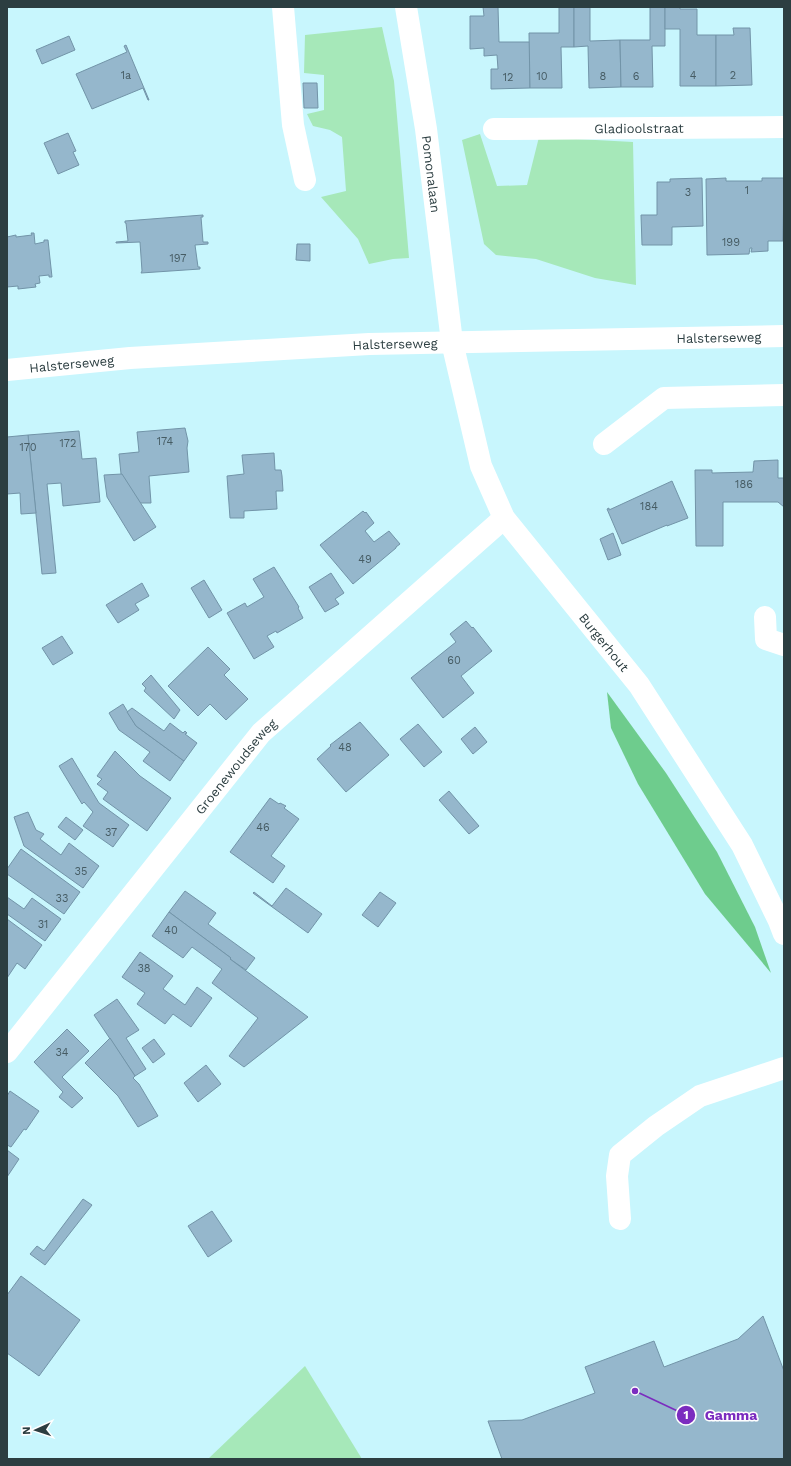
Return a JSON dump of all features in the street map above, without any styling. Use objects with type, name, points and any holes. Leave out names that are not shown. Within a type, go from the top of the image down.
[{"type":"street","points":[[283,7],[293,125],[305,180]]},
{"type":"street","name":"Pomonalaan","points":[[406,7],[426,129],[452,342]]},
{"type":"street","name":"Gladioolstraat","points":[[494,129],[784,127]]},
{"type":"street","name":"Halsterseweg","points":[[7,370],[130,358],[369,344],[784,336]]},
{"type":"street","name":"Burgerhout","points":[[452,342],[481,466],[504,518],[639,685],[742,844],[784,934]]},
{"type":"street","points":[[604,444],[664,398],[784,395]]},
{"type":"street","name":"Groenewoudseweg","points":[[7,1052],[261,734],[504,518]]},
{"type":"street","points":[[765,617],[766,640],[784,645]]},
{"type":"street","points":[[620,1219],[618,1176],[620,1155],[656,1126],[700,1096],[784,1068]]},
{"type":"green space","points":[[382,27],[394,81],[409,258],[393,259],[369,264],[358,239],[321,197],[346,191],[342,137],[330,130],[313,126],[307,114],[324,110],[324,75],[304,73],[305,35]]},
{"type":"green space","points":[[480,134],[497,186],[527,185],[539,137],[633,142],[636,285],[595,278],[536,259],[496,255],[484,244],[462,140]]},
{"type":"green space","points":[[607,692],[666,773],[717,852],[755,927],[771,973],[705,894],[638,784],[611,728]]},
{"type":"green space","points":[[305,1366],[362,1459],[208,1459]]},
{"type":"building","points":[[483,7],[498,7],[499,42],[530,42],[530,88],[491,89],[491,69],[498,69],[497,55],[484,56],[484,48],[470,49],[470,16],[484,16]]},
{"type":"building","points":[[559,7],[574,7],[574,47],[561,47],[562,88],[530,88],[529,33],[559,33]]},
{"type":"building","points":[[574,7],[590,7],[590,41],[620,40],[621,87],[589,88],[588,46],[574,47]]},
{"type":"building","points":[[650,7],[665,7],[665,46],[652,46],[653,87],[621,87],[620,40],[650,40]]},
{"type":"building","points":[[665,7],[697,9],[697,35],[716,35],[716,86],[680,86],[680,29],[665,29]]},
{"type":"building","points":[[733,28],[750,28],[752,85],[716,86],[716,35],[734,35]]},
{"type":"building","points":[[69,36],[75,50],[42,64],[36,50]]},
{"type":"building","points":[[126,45],[149,100],[143,88],[92,109],[76,74],[127,52],[124,46]]},
{"type":"building","points":[[303,83],[317,83],[318,108],[304,108]]},
{"type":"building","points":[[68,133],[76,151],[73,152],[79,165],[58,174],[44,143]]},
{"type":"building","points":[[702,178],[703,226],[672,227],[672,245],[642,245],[641,215],[657,215],[657,182],[670,182],[670,179]]},
{"type":"building","points":[[726,178],[726,181],[762,181],[762,178],[784,178],[783,241],[768,241],[768,251],[751,252],[752,248],[750,248],[749,254],[707,255],[706,179]]},
{"type":"building","points":[[203,215],[203,217],[201,217],[203,242],[208,242],[208,244],[195,245],[198,267],[200,267],[200,269],[141,273],[140,242],[116,243],[128,241],[125,221]]},
{"type":"building","points":[[31,233],[34,233],[35,244],[48,240],[52,277],[49,277],[49,275],[39,276],[40,283],[35,284],[36,287],[18,289],[18,286],[7,287],[7,237],[16,235],[16,237],[32,235]]},
{"type":"building","points":[[297,244],[310,244],[310,261],[296,260]]},
{"type":"building","points":[[185,428],[188,441],[187,448],[189,472],[149,476],[151,503],[140,503],[121,474],[119,454],[139,452],[137,432]]},
{"type":"building","points":[[79,431],[82,459],[96,458],[100,502],[63,506],[61,483],[47,484],[56,573],[42,574],[28,435]]},
{"type":"building","points":[[28,435],[36,513],[21,514],[20,493],[7,494],[7,437]]},
{"type":"building","points":[[274,453],[275,470],[281,470],[283,491],[276,491],[277,509],[244,511],[244,518],[230,518],[227,476],[244,474],[242,455]]},
{"type":"building","points":[[778,460],[778,478],[784,478],[784,507],[778,502],[723,502],[723,546],[696,546],[695,470],[712,470],[712,473],[753,472],[754,461]]},
{"type":"building","points":[[122,474],[156,527],[134,541],[107,497],[104,475]]},
{"type":"building","points":[[672,481],[688,518],[622,544],[607,509],[609,508],[609,510]]},
{"type":"building","points":[[363,511],[365,513],[366,512],[374,523],[365,531],[374,542],[389,531],[400,544],[353,584],[320,545]]},
{"type":"building","points":[[613,533],[621,555],[608,560],[600,539]]},
{"type":"building","points":[[274,567],[299,607],[298,608],[303,618],[277,633],[276,631],[267,636],[274,647],[254,659],[227,613],[245,603],[247,607],[264,597],[253,579]]},
{"type":"building","points":[[331,573],[344,593],[335,599],[339,604],[325,612],[309,587]]},
{"type":"building","points":[[204,580],[222,610],[209,618],[191,588]]},
{"type":"building","points":[[142,583],[149,596],[135,604],[139,610],[118,623],[106,605]]},
{"type":"building","points":[[466,621],[472,628],[473,627],[492,651],[461,676],[474,693],[443,718],[411,678],[456,642],[450,634]]},
{"type":"building","points":[[62,636],[73,653],[53,665],[42,648]]},
{"type":"building","points":[[208,647],[230,669],[224,675],[248,699],[226,720],[210,704],[198,716],[168,686]]},
{"type":"building","points":[[151,675],[180,710],[174,719],[144,691],[146,688],[142,684]]},
{"type":"building","points":[[123,704],[136,726],[184,761],[170,781],[143,761],[150,752],[119,730],[109,713]]},
{"type":"building","points":[[132,708],[164,731],[170,723],[183,733],[185,731],[187,733],[185,734],[197,743],[184,761],[136,726],[127,712]]},
{"type":"building","points":[[360,722],[389,755],[346,792],[317,759],[331,746],[330,745]]},
{"type":"building","points":[[418,724],[442,752],[424,767],[400,739]]},
{"type":"building","points":[[475,727],[487,742],[473,754],[461,739]]},
{"type":"building","points":[[115,751],[140,776],[171,798],[147,831],[103,799],[108,792],[97,784],[102,779],[97,776]]},
{"type":"building","points":[[72,758],[99,803],[129,825],[113,847],[83,826],[93,812],[84,802],[82,804],[59,766]]},
{"type":"building","points":[[449,791],[479,826],[469,834],[439,800]]},
{"type":"building","points":[[270,798],[279,804],[280,803],[286,806],[284,808],[299,819],[271,856],[285,866],[273,883],[230,852]]},
{"type":"building","points":[[28,812],[36,830],[44,834],[40,839],[61,855],[69,843],[99,866],[83,888],[24,846],[14,817]]},
{"type":"building","points":[[66,817],[83,830],[75,840],[58,827]]},
{"type":"building","points":[[21,849],[80,892],[64,914],[7,874],[7,869]]},
{"type":"building","points":[[286,888],[322,914],[308,933],[253,893],[254,892],[272,906]]},
{"type":"building","points":[[185,891],[216,913],[208,924],[255,958],[246,970],[169,912]]},
{"type":"building","points":[[380,892],[396,903],[378,927],[362,915]]},
{"type":"building","points":[[7,897],[24,909],[32,898],[61,919],[45,941],[7,914]]},
{"type":"building","points":[[169,912],[308,1017],[244,1067],[229,1056],[258,1018],[212,983],[222,969],[192,947],[183,958],[152,936]]},
{"type":"building","points":[[7,919],[42,945],[25,969],[17,963],[7,978]]},
{"type":"building","points":[[140,952],[173,976],[163,989],[185,1005],[197,987],[212,998],[191,1027],[173,1014],[165,1024],[137,1004],[145,993],[122,977]]},
{"type":"building","points":[[117,999],[139,1030],[126,1038],[146,1069],[135,1076],[94,1015]]},
{"type":"building","points":[[67,1029],[89,1051],[62,1077],[83,1098],[72,1108],[59,1097],[63,1092],[34,1062]]},
{"type":"building","points":[[110,1038],[135,1076],[133,1078],[139,1084],[158,1116],[138,1127],[118,1096],[85,1063]]},
{"type":"building","points":[[154,1039],[165,1054],[153,1063],[142,1048]]},
{"type":"building","points":[[206,1065],[221,1084],[198,1102],[184,1083]]},
{"type":"building","points":[[10,1091],[39,1111],[26,1130],[24,1129],[11,1147],[7,1145],[7,1096]]},
{"type":"building","points":[[7,1150],[19,1159],[7,1177]]},
{"type":"building","points":[[83,1199],[92,1205],[45,1265],[30,1254],[37,1246],[44,1251]]},
{"type":"building","points":[[212,1211],[232,1241],[208,1257],[188,1226]]},
{"type":"building","points":[[21,1276],[80,1320],[39,1376],[7,1353],[7,1295]]},
{"type":"building","points":[[763,1316],[784,1371],[784,1459],[502,1459],[488,1421],[522,1420],[595,1393],[585,1367],[654,1341],[664,1367],[738,1339]]},
{"type":"place","name":"Gamma","points":[[635,1391]]}]
